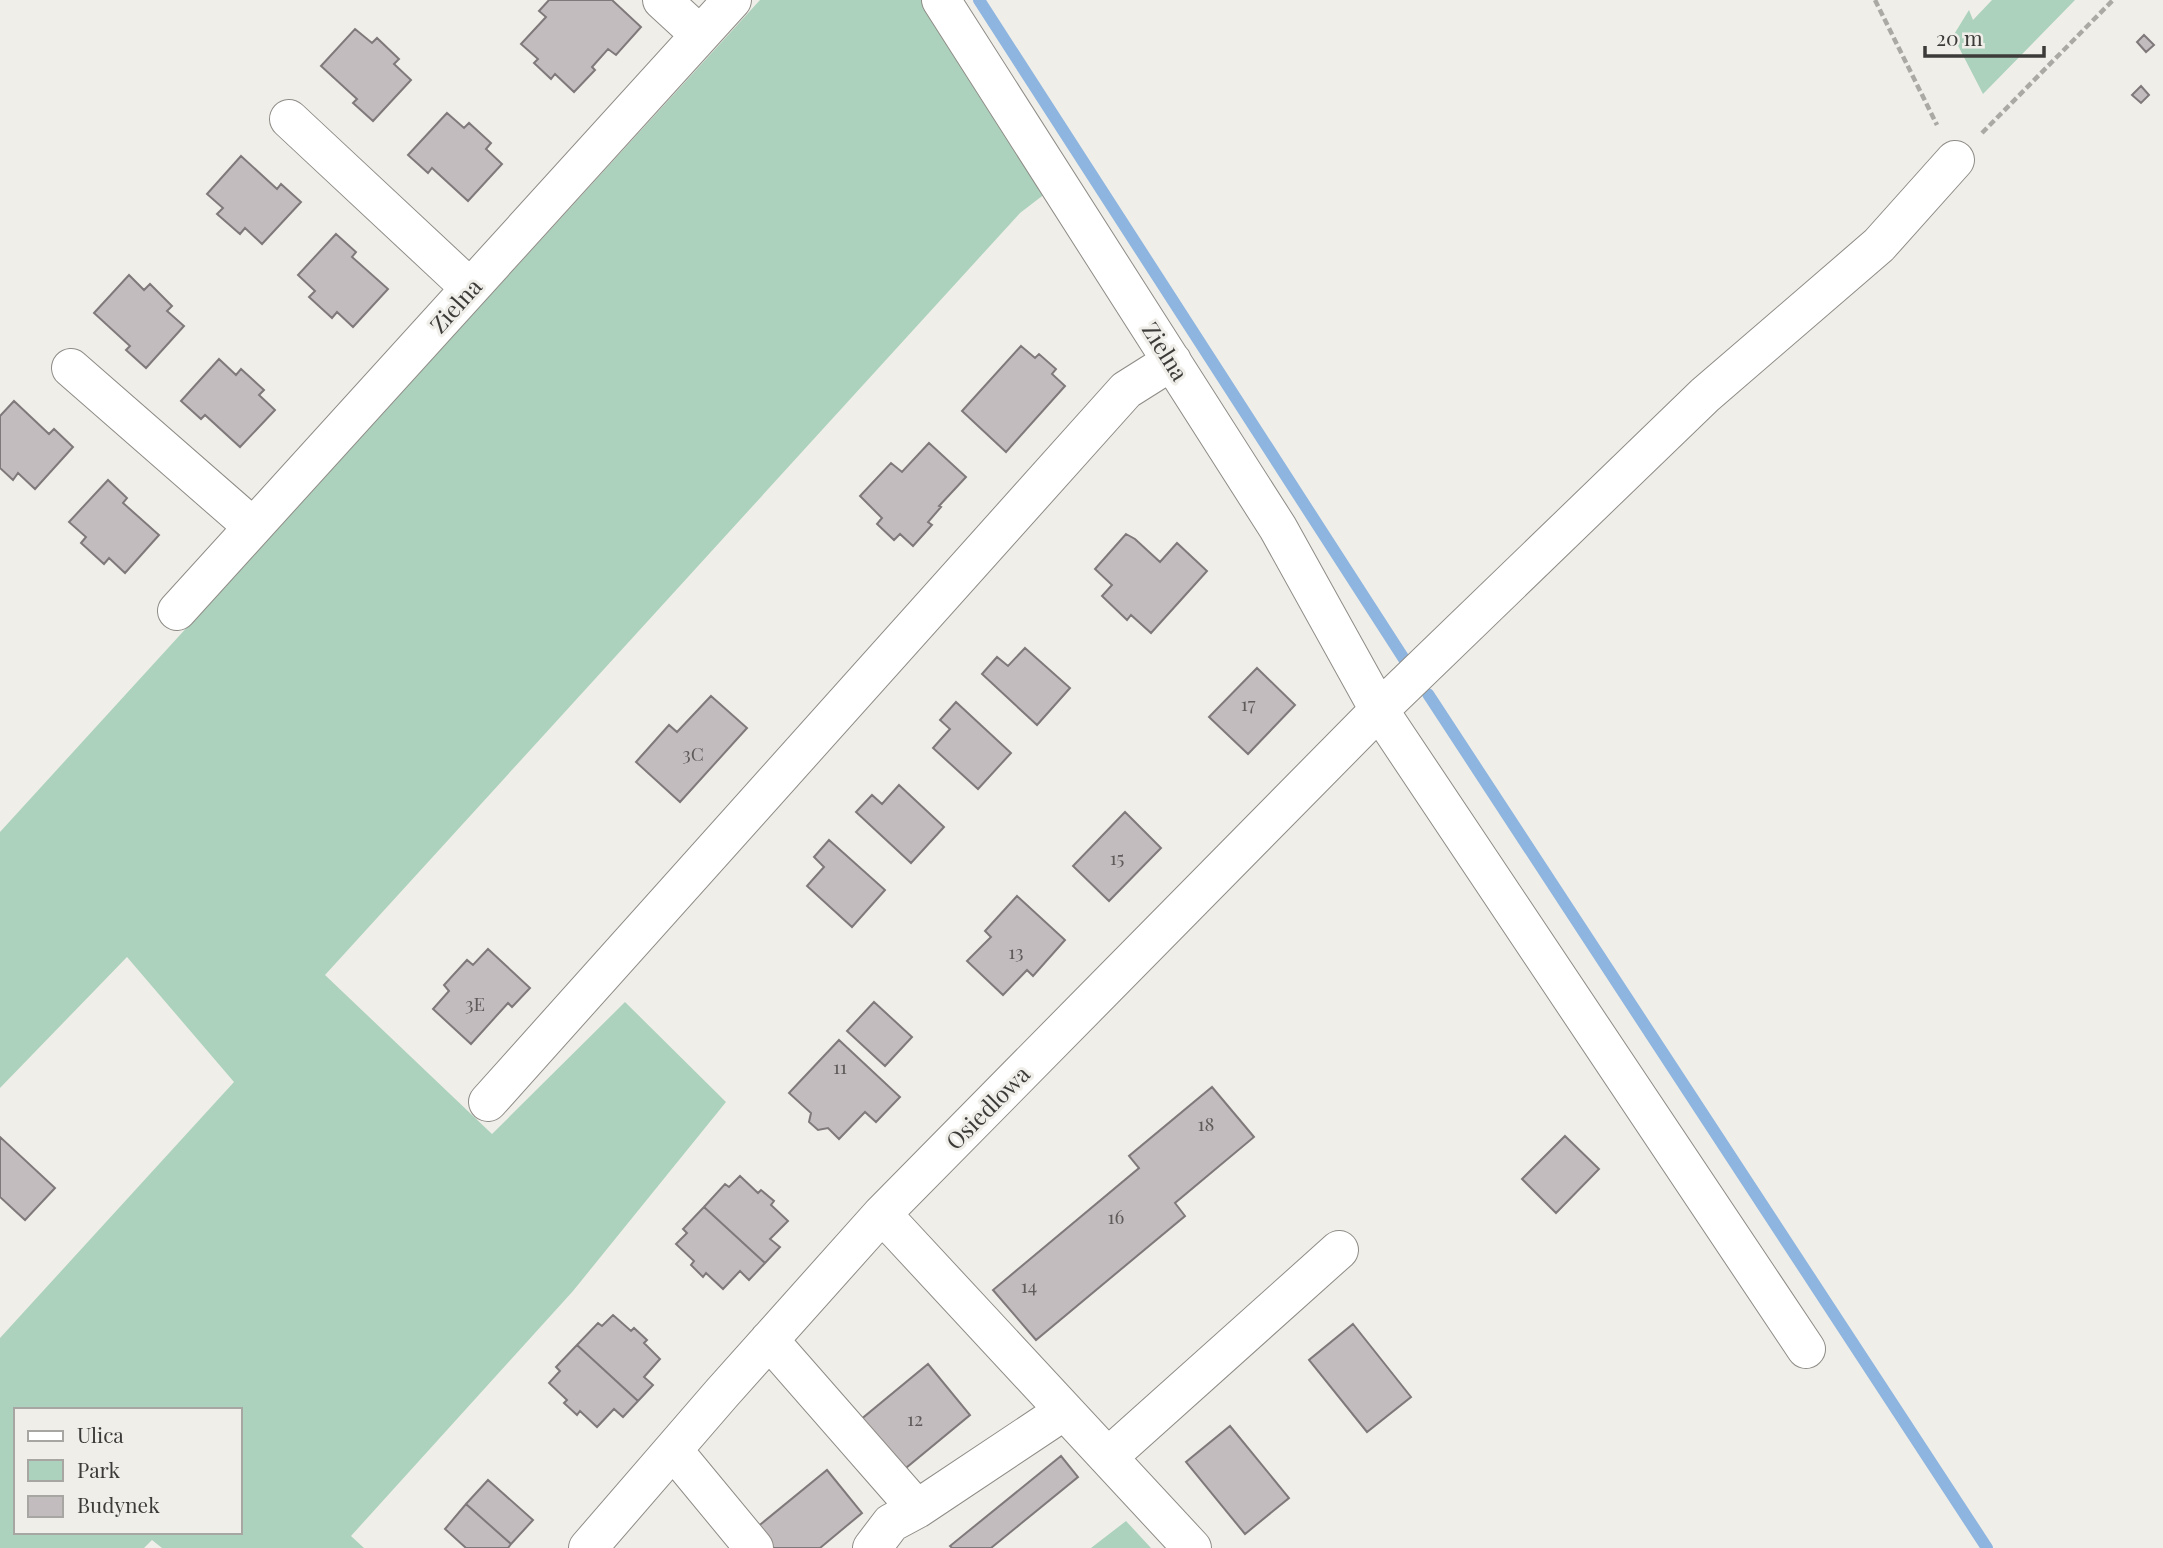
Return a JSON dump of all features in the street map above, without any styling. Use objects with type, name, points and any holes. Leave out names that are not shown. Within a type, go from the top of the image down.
[{"type":"street","points":[[662,0],[700,35]]},
{"type":"street","name":"Zielna","points":[[177,611],[732,0]]},
{"type":"street","name":"Zielna","points":[[942,0],[1278,528],[1392,697],[1806,1349]]},
{"type":"street","points":[[289,119],[470,288]]},
{"type":"street","name":"Osiedlowa","points":[[588,1548],[882,1214],[1392,697],[1705,395],[1879,245],[1955,160]]},
{"type":"street","points":[[488,1102],[1126,390],[1172,361]]},
{"type":"street","points":[[71,368],[253,527]]},
{"type":"street","points":[[882,1214],[1192,1548]]},
{"type":"street","points":[[1108,1457],[1339,1250]]},
{"type":"street","points":[[769,1340],[917,1509]]},
{"type":"street","points":[[872,1548],[891,1523],[917,1509],[1064,1410]]},
{"type":"street","points":[[673,1450],[754,1548]]},
{"type":"path","points":[[1875,0],[1955,160],[2113,0]]},
{"type":"green space","points":[[760,0],[922,0],[1046,193],[1020,213],[325,975],[492,1134],[625,1002],[726,1102],[573,1291],[351,1536],[364,1548],[162,1548],[152,1540],[144,1548],[0,1548],[0,1338],[234,1082],[127,957],[0,1088],[0,832]]},
{"type":"green space","points":[[1992,0],[2075,0],[1983,94],[1953,36],[1969,10],[1973,20]]},
{"type":"green space","points":[[1126,1521],[1151,1548],[1091,1548]]},
{"type":"building","points":[[549,0],[612,0],[641,27],[616,55],[608,49],[592,67],[595,70],[574,92],[555,74],[551,79],[534,63],[538,59],[521,44],[546,17],[539,11]]},
{"type":"building","points":[[355,29],[372,43],[377,38],[399,59],[394,64],[411,80],[373,121],[353,103],[357,99],[321,66]]},
{"type":"building","points":[[2144,35],[2154,45],[2146,52],[2137,42]]},
{"type":"building","points":[[2141,86],[2149,95],[2141,103],[2132,95]]},
{"type":"building","points":[[447,113],[464,128],[469,123],[491,143],[486,149],[502,164],[468,201],[432,168],[428,173],[408,155]]},
{"type":"building","points":[[241,156],[277,189],[281,184],[301,202],[262,244],[245,228],[240,234],[217,214],[223,208],[207,194]]},
{"type":"building","points":[[336,234],[356,252],[352,257],[388,289],[353,327],[337,312],[332,318],[309,297],[315,291],[298,275]]},
{"type":"building","points":[[129,275],[144,290],[150,284],[172,306],[167,311],[184,326],[146,368],[126,350],[130,346],[94,313]]},
{"type":"building","points":[[1021,346],[1035,358],[1039,354],[1056,369],[1052,374],[1065,386],[1006,452],[962,411]]},
{"type":"building","points":[[219,359],[236,375],[241,369],[264,390],[259,395],[275,410],[240,447],[205,415],[201,419],[181,401]]},
{"type":"building","points":[[14,401],[49,434],[54,429],[73,447],[35,489],[18,473],[13,480],[0,468],[0,416]]},
{"type":"building","points":[[929,443],[966,477],[939,506],[941,507],[928,522],[932,525],[913,546],[900,534],[894,540],[877,524],[882,518],[860,496],[891,463],[902,472]]},
{"type":"building","points":[[108,480],[127,498],[123,503],[159,535],[125,573],[109,558],[104,564],[81,543],[86,537],[69,522]]},
{"type":"building","points":[[1126,534],[1160,562],[1177,543],[1207,571],[1151,633],[1131,615],[1127,620],[1102,596],[1112,585],[1095,569]]},
{"type":"building","points":[[1025,648],[1070,688],[1037,725],[982,674],[997,657],[1008,666]]},
{"type":"building","points":[[1257,668],[1295,705],[1248,754],[1209,717]]},
{"type":"building","points":[[711,696],[747,728],[680,802],[636,762],[669,725],[677,732]]},
{"type":"building","points":[[956,702],[1011,753],[978,789],[933,748],[950,729],[940,720]]},
{"type":"building","points":[[899,785],[944,827],[911,863],[856,812],[872,795],[882,804]]},
{"type":"building","points":[[1125,812],[1161,848],[1109,901],[1073,866]]},
{"type":"building","points":[[829,840],[885,890],[852,927],[807,886],[824,867],[814,857]]},
{"type":"building","points":[[1017,896],[1065,940],[1033,976],[1027,970],[1003,995],[967,961],[991,937],[985,931]]},
{"type":"building","points":[[488,949],[530,988],[512,1007],[508,1003],[471,1044],[433,1009],[449,991],[444,985],[467,960],[473,965]]},
{"type":"building","points":[[874,1002],[912,1037],[885,1066],[847,1031]]},
{"type":"building","points":[[839,1040],[900,1097],[876,1122],[865,1112],[839,1139],[828,1128],[818,1130],[809,1122],[811,1113],[789,1093]]},
{"type":"building","points":[[1212,1087],[1254,1137],[1175,1203],[1185,1216],[1036,1340],[993,1290],[1139,1168],[1129,1156]]},
{"type":"building","points":[[1565,1136],[1599,1169],[1556,1213],[1522,1179]]},
{"type":"building","points":[[0,1137],[55,1188],[25,1220],[0,1197]]},
{"type":"building","points":[[740,1176],[758,1193],[761,1190],[774,1201],[771,1205],[788,1221],[770,1239],[780,1247],[765,1263],[704,1207],[725,1184],[729,1187]]},
{"type":"building","points":[[704,1207],[765,1263],[749,1280],[740,1271],[723,1289],[706,1273],[703,1277],[691,1265],[694,1261],[676,1244],[687,1233],[683,1229]]},
{"type":"building","points":[[613,1315],[631,1331],[634,1328],[647,1340],[644,1343],[660,1359],[644,1377],[653,1385],[638,1401],[577,1345],[598,1323],[602,1326]]},
{"type":"building","points":[[1353,1324],[1411,1397],[1367,1432],[1309,1360]]},
{"type":"building","points":[[577,1345],[638,1401],[623,1417],[614,1409],[597,1427],[580,1411],[577,1415],[564,1403],[567,1400],[549,1383],[560,1371],[556,1367]]},
{"type":"building","points":[[928,1364],[970,1415],[901,1472],[859,1421]]},
{"type":"building","points":[[1230,1426],[1289,1498],[1245,1534],[1186,1462]]},
{"type":"building","points":[[1061,1456],[1078,1477],[991,1548],[950,1546]]},
{"type":"building","points":[[827,1470],[862,1513],[820,1548],[772,1548],[756,1528]]},
{"type":"building","points":[[488,1480],[533,1520],[511,1544],[466,1504]]},
{"type":"building","points":[[466,1504],[511,1544],[508,1548],[466,1548],[445,1529]]},
{"type":"waterway","points":[[979,0],[1406,662]]},
{"type":"waterway","points":[[1428,694],[1987,1548]]}]
